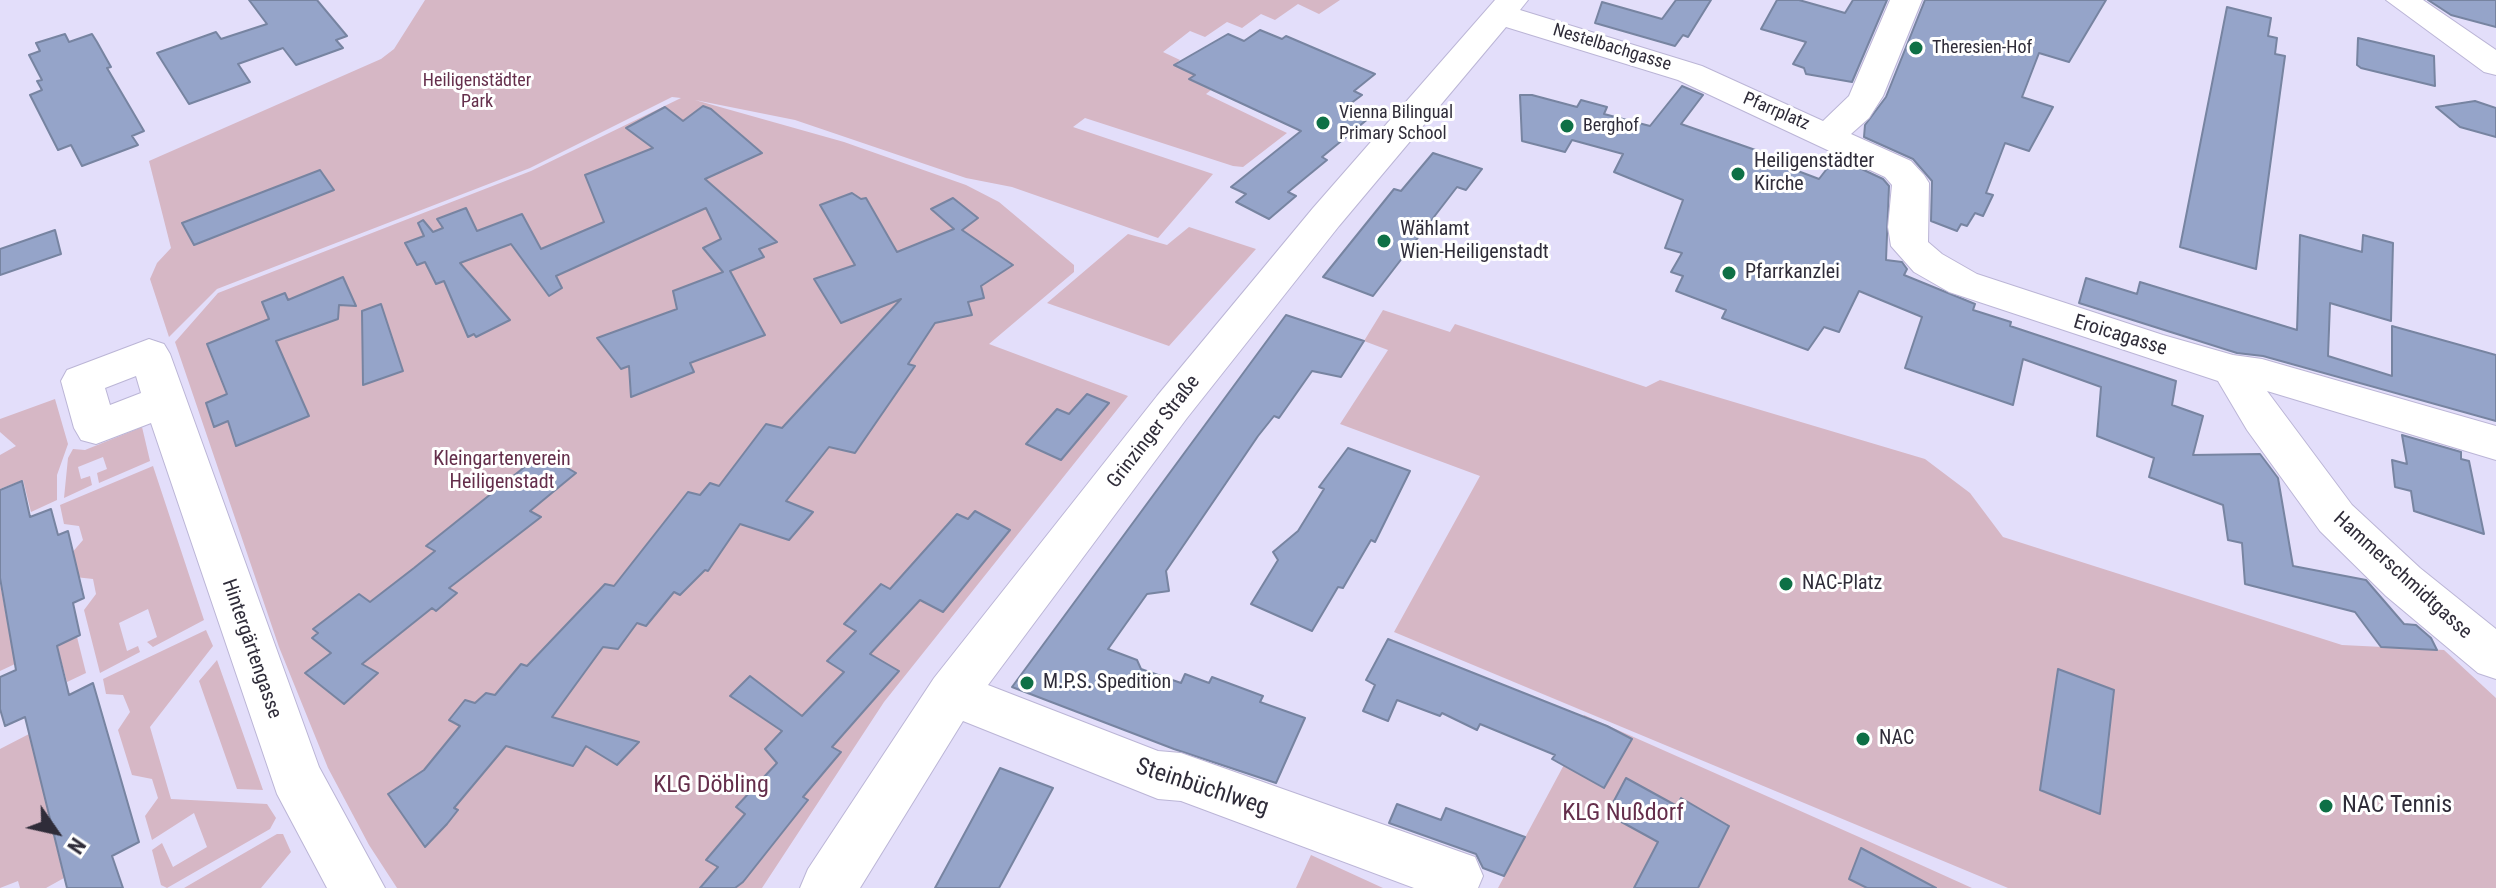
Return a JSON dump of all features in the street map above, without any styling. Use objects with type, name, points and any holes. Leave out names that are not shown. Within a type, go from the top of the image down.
[{"type":"street","points":[[1829,134],[1857,111],[1866,96],[1906,0]]},
{"type":"street","points":[[2402,0],[2496,65]]},
{"type":"street","name":"Nestelbachgasse","points":[[1506,7],[1667,65],[1732,93]]},
{"type":"street","name":"Grinzinger Straße","points":[[828,888],[952,694],[1280,272],[1506,7]]},
{"type":"street","name":"Pfarrplatz","points":[[1732,93],[1829,134]]},
{"type":"street","name":"Eroicagasse","points":[[1829,134],[1907,176],[1912,196],[1907,227],[1910,246],[1944,273],[2017,303],[2233,370],[2262,374],[2496,443]]},
{"type":"street","name":"Hammerschmidtgasse","points":[[2233,370],[2262,419],[2336,518],[2403,582],[2496,658]]},
{"type":"street","name":"Hintergärtengasse","points":[[163,401],[296,777],[357,888]]},
{"type":"street","name":"Steinbüchlweg","points":[[952,694],[1158,775],[1181,777],[1455,876]]},
{"type":"green space","points":[[425,0],[1340,0],[1319,14],[1298,4],[1275,20],[1261,14],[1242,28],[1227,22],[1205,37],[1190,31],[1163,52],[1180,60],[1174,65],[1195,75],[1190,80],[1211,90],[1206,94],[1287,133],[1243,167],[1085,118],[1073,127],[1213,174],[1158,238],[1012,187],[966,178],[795,120],[695,100],[844,142],[966,185],[999,202],[1074,265],[1074,272],[989,344],[1128,396],[884,702],[762,888],[397,888],[369,845],[328,768],[279,647],[175,342],[218,293],[531,171],[681,98],[672,97],[530,168],[217,289],[169,337],[150,279],[157,263],[171,248],[149,161],[381,59],[394,49]]},
{"type":"green space","points":[[1189,227],[1256,249],[1169,346],[1047,303],[1128,234],[1167,245]]},
{"type":"green space","name":"NAC-Platz","points":[[1383,310],[1450,332],[1455,324],[1646,387],[1660,380],[1925,459],[1970,493],[2003,537],[2342,645],[2444,650],[2496,698],[2496,888],[2008,888],[1394,632],[1480,476],[1340,424],[1388,350],[1364,341]]},
{"type":"green space","points":[[55,399],[68,444],[57,475],[57,500],[31,512],[23,480],[0,489],[0,455],[16,446],[0,432],[0,419]]},
{"type":"green space","points":[[142,427],[150,461],[99,483],[97,473],[107,469],[103,457],[78,467],[81,479],[90,476],[92,485],[64,498],[68,458],[73,449],[85,450]]},
{"type":"green space","points":[[153,466],[204,620],[153,647],[147,642],[157,637],[148,609],[119,623],[127,651],[138,646],[140,652],[100,673],[84,610],[96,594],[93,579],[75,577],[70,555],[83,540],[79,526],[64,524],[60,505]]},
{"type":"green space","points":[[0,583],[15,664],[0,671]]},
{"type":"green space","points":[[206,630],[213,646],[150,727],[171,799],[267,804],[276,818],[270,829],[167,888],[161,885],[152,850],[162,843],[173,867],[207,847],[194,813],[152,840],[145,816],[158,798],[152,779],[132,775],[118,730],[130,712],[123,695],[106,694],[103,679]]},
{"type":"green space","points":[[77,637],[86,673],[67,682],[57,646]]},
{"type":"green space","points":[[217,660],[263,790],[237,789],[199,681]]},
{"type":"green space","name":"KLG Nußdorf","points":[[1584,715],[1972,888],[1498,888],[1566,761]]},
{"type":"green space","points":[[29,734],[64,878],[46,888],[20,888],[18,881],[0,888],[0,749]]},
{"type":"green space","points":[[277,834],[283,834],[291,852],[261,888],[184,888]]},
{"type":"green space","points":[[1311,855],[1383,888],[1296,888]]},
{"type":"building","points":[[249,0],[317,0],[347,36],[336,40],[343,48],[296,65],[283,48],[238,64],[250,82],[189,104],[157,53],[216,32],[221,39],[267,24]]},
{"type":"building","points":[[1676,0],[1711,0],[1688,37],[1683,35],[1675,46],[1595,23],[1602,2],[1662,19]]},
{"type":"building","points":[[1777,0],[1799,0],[1845,13],[1853,0],[1887,0],[1852,82],[1806,74],[1804,68],[1793,64],[1806,42],[1761,29]]},
{"type":"building","points":[[1925,0],[2106,0],[2069,62],[2039,53],[2022,97],[2053,107],[2029,151],[2005,143],[1986,193],[1993,195],[1983,216],[1975,213],[1967,226],[1961,224],[1957,231],[1931,221],[1932,181],[1913,159],[1864,137],[1865,125],[1886,97]]},
{"type":"building","points":[[2428,0],[2496,0],[2496,27],[2451,15]]},
{"type":"building","points":[[2227,7],[2271,18],[2268,36],[2277,38],[2275,54],[2285,56],[2256,269],[2180,247]]},
{"type":"building","name":"Vienna Bilingual Primary School","points":[[1260,30],[1282,39],[1286,36],[1375,74],[1354,91],[1362,95],[1346,107],[1369,118],[1322,157],[1327,160],[1288,192],[1296,196],[1269,219],[1236,202],[1246,194],[1231,187],[1301,131],[1189,79],[1195,75],[1174,65],[1228,34],[1244,41]]},
{"type":"building","points":[[65,34],[69,42],[92,34],[111,67],[107,68],[144,131],[132,136],[138,145],[82,166],[71,145],[58,150],[30,95],[42,90],[37,81],[42,80],[29,55],[40,51],[36,43]]},
{"type":"building","points":[[2358,38],[2434,56],[2435,86],[2361,68],[2357,65]]},
{"type":"building","points":[[1682,86],[1703,95],[1681,124],[1764,153],[1761,157],[1819,179],[1836,157],[1883,179],[1889,186],[1886,260],[1902,262],[1907,269],[1904,275],[1975,304],[1973,310],[2011,322],[2010,326],[2176,381],[2172,405],[2203,416],[2193,455],[2260,454],[2278,478],[2293,566],[2366,580],[2404,624],[2416,625],[2431,638],[2437,650],[2381,647],[2355,612],[2245,584],[2242,543],[2228,540],[2223,505],[2149,477],[2154,458],[2097,436],[2101,387],[2023,359],[2013,405],[1905,368],[1922,317],[1859,291],[1839,332],[1824,327],[1808,350],[1722,318],[1726,310],[1676,291],[1683,276],[1671,272],[1682,253],[1665,248],[1683,200],[1614,172],[1623,154],[1572,140],[1565,152],[1522,141],[1520,95],[1532,95],[1577,107],[1581,100],[1607,107],[1604,114],[1650,126]]},
{"type":"building","points":[[2475,101],[2496,108],[2496,137],[2460,127],[2436,107]]},
{"type":"building","points":[[703,106],[711,109],[762,153],[705,179],[777,242],[759,249],[764,257],[730,271],[765,335],[690,363],[694,372],[631,397],[629,366],[621,369],[597,338],[677,309],[673,291],[723,272],[703,248],[721,239],[706,208],[556,276],[562,288],[549,296],[511,244],[460,263],[510,320],[476,337],[474,334],[468,337],[444,281],[436,284],[425,262],[417,265],[405,243],[424,236],[418,223],[423,220],[433,232],[443,228],[437,219],[466,208],[477,231],[522,214],[541,249],[604,222],[585,175],[653,148],[626,128],[665,107],[683,121]]},
{"type":"building","name":"Wählamt Wien-Heiligenstadt","points":[[1433,153],[1482,169],[1466,190],[1457,187],[1373,296],[1323,277],[1394,189],[1401,191]]},
{"type":"building","points":[[320,170],[334,190],[194,245],[182,223]]},
{"type":"building","points":[[852,193],[861,199],[866,198],[897,252],[954,229],[931,209],[953,198],[978,218],[962,230],[1013,265],[981,286],[984,298],[968,302],[972,315],[935,323],[908,364],[915,366],[855,453],[829,447],[786,501],[813,512],[789,540],[740,524],[708,571],[705,570],[680,595],[674,592],[646,626],[637,623],[618,649],[603,647],[552,717],[639,742],[617,765],[586,746],[573,766],[506,746],[454,808],[458,810],[447,824],[425,847],[388,794],[424,770],[460,726],[449,720],[465,700],[475,703],[486,693],[495,695],[521,664],[527,666],[605,584],[614,586],[688,492],[700,495],[710,483],[719,486],[766,424],[782,428],[901,299],[841,323],[814,279],[855,265],[820,205]]},
{"type":"building","points":[[55,230],[61,254],[0,275],[0,249]]},
{"type":"building","points":[[2300,235],[2362,252],[2363,235],[2393,243],[2391,321],[2330,303],[2328,356],[2392,376],[2392,326],[2496,355],[2496,421],[2263,356],[2237,353],[2079,303],[2086,278],[2137,294],[2140,282],[2297,330]]},
{"type":"building","points":[[343,277],[356,306],[339,305],[338,319],[276,341],[309,416],[236,446],[228,421],[214,427],[206,403],[227,394],[207,344],[269,319],[262,302],[285,293],[288,300]]},
{"type":"building","points":[[381,304],[403,371],[363,385],[362,311]]},
{"type":"building","points":[[1286,315],[1364,341],[1341,377],[1312,371],[1279,418],[1274,416],[1166,571],[1169,591],[1147,594],[1108,649],[1137,660],[1141,669],[1181,683],[1185,674],[1209,683],[1212,677],[1263,696],[1260,702],[1305,718],[1276,783],[1174,749],[1012,687]]},
{"type":"building","points":[[1087,394],[1109,403],[1061,460],[1026,444],[1057,409],[1069,414]]},
{"type":"building","points":[[2402,435],[2461,452],[2461,459],[2469,461],[2484,534],[2414,511],[2411,491],[2395,487],[2392,460],[2407,464]]},
{"type":"building","points":[[1348,448],[1410,471],[1375,542],[1371,540],[1343,588],[1338,587],[1312,631],[1251,604],[1278,560],[1273,552],[1298,531],[1324,489],[1319,487]]},
{"type":"building","points":[[542,453],[576,473],[530,511],[541,517],[449,588],[457,593],[436,611],[432,608],[362,664],[378,673],[344,704],[305,673],[331,653],[312,638],[318,633],[313,629],[359,594],[370,602],[435,551],[426,546]]},
{"type":"building","points":[[22,481],[30,517],[51,509],[58,535],[68,531],[84,598],[73,603],[80,635],[57,646],[69,695],[93,683],[139,842],[112,856],[123,888],[67,888],[25,717],[5,726],[0,709],[0,677],[16,670],[0,578],[0,490]]},
{"type":"building","points":[[975,511],[1010,530],[943,612],[920,600],[870,654],[899,671],[832,747],[841,752],[803,797],[808,800],[743,882],[735,888],[700,888],[718,867],[706,860],[745,814],[736,807],[777,763],[765,749],[782,731],[730,696],[750,676],[802,716],[844,672],[827,661],[856,631],[844,624],[881,584],[890,589],[957,514],[968,519]]},
{"type":"building","points":[[1388,639],[1607,726],[1632,739],[1604,788],[1552,759],[1555,755],[1480,724],[1477,730],[1442,713],[1440,716],[1397,700],[1388,721],[1363,711],[1375,685],[1366,680]]},
{"type":"building","points":[[2058,669],[2114,690],[2100,814],[2040,790]]},
{"type":"building","points":[[1000,768],[1053,788],[999,888],[935,888]]},
{"type":"building","points":[[1626,778],[1677,806],[1681,798],[1729,826],[1698,888],[1634,888],[1658,842],[1607,814]]},
{"type":"building","points":[[1397,804],[1441,820],[1446,808],[1525,837],[1504,876],[1483,868],[1476,854],[1389,823]]},
{"type":"building","points":[[1861,848],[1936,888],[1867,888],[1849,879]]},
{"type":"place","name":"Theresien-Hof","points":[[1916,48]]},
{"type":"place","name":"Vienna Bilingual Primary School","points":[[1323,123]]},
{"type":"place","name":"Berghof","points":[[1567,126]]},
{"type":"place","name":"Heiligenstädter Kirche","points":[[1738,174]]},
{"type":"place","name":"Wählamt Wien-Heiligenstadt","points":[[1384,241]]},
{"type":"place","name":"Pfarrkanzlei","points":[[1729,273]]},
{"type":"place","name":"NAC-Platz","points":[[1786,584]]},
{"type":"place","name":"M.P.S. Spedition","points":[[1027,683]]},
{"type":"place","name":"NAC","points":[[1863,739]]},
{"type":"place","name":"NAC Tennis","points":[[2326,806]]},
{"type":"park label","name":"Heiligenstädter Park","points":[[477,91]]},
{"type":"park label","name":"Kleingartenverein Heiligenstadt","points":[[502,472]]},
{"type":"park label","name":"KLG Döbling","points":[[711,786]]}]
